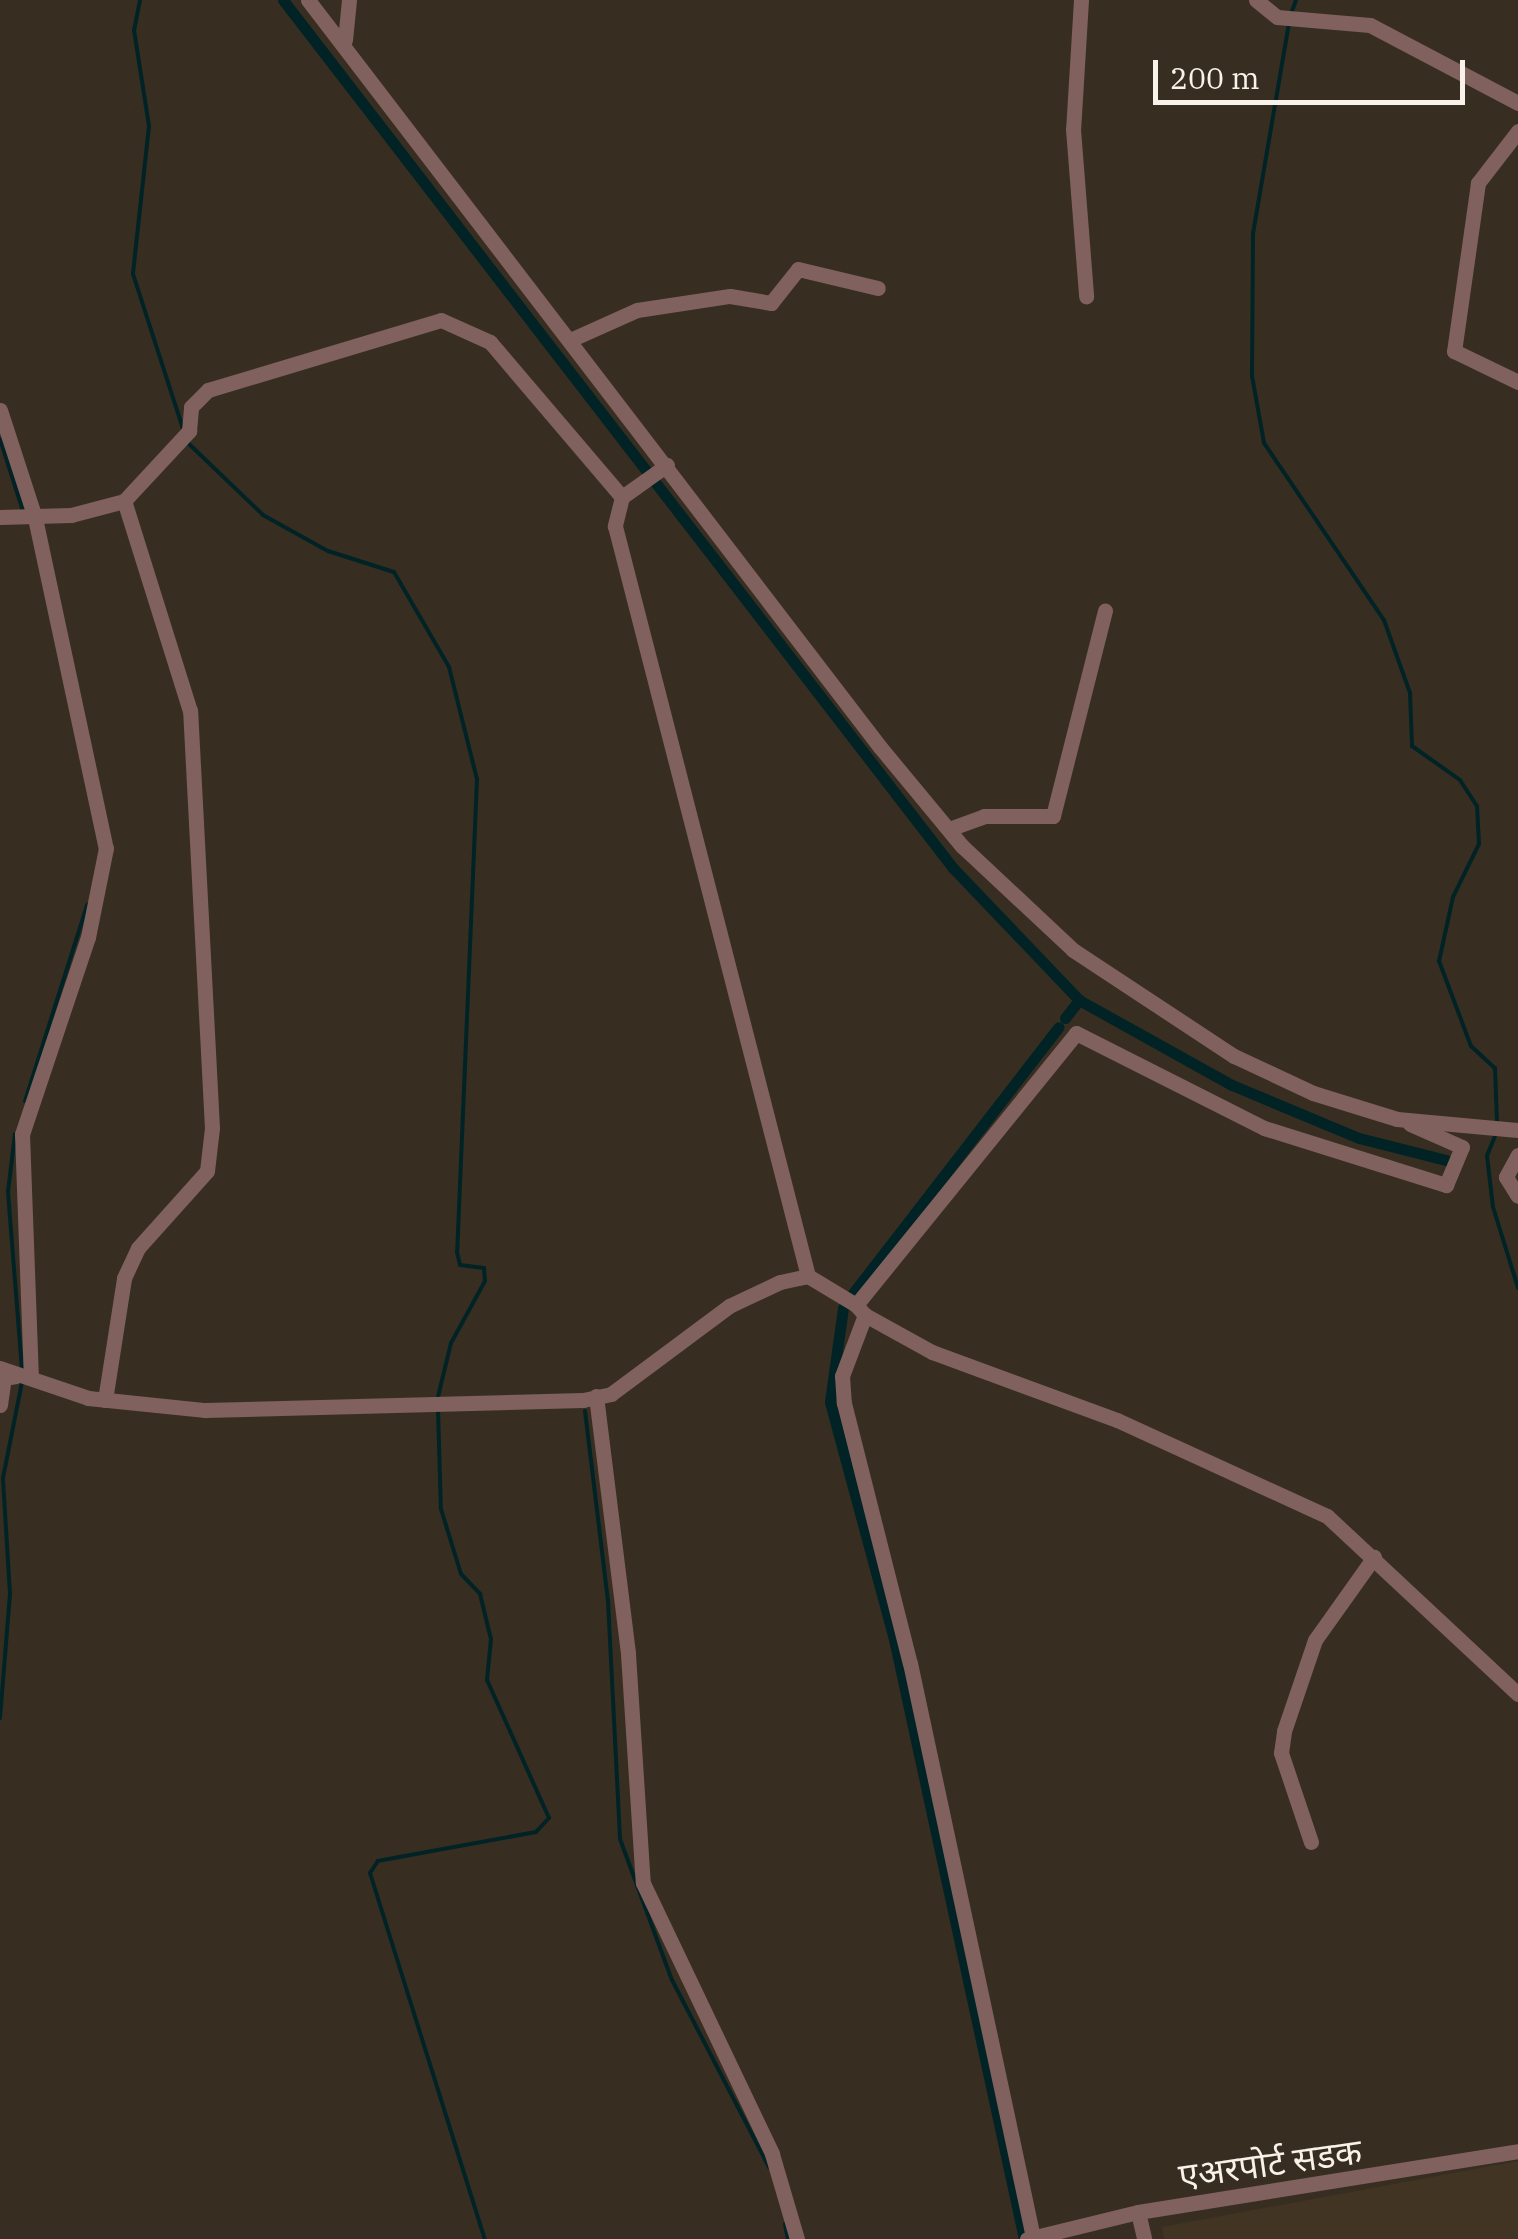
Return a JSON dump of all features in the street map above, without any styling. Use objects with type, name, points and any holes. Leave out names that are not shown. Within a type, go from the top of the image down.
[{"type":"street","points":[[308,0],[345,40],[570,340],[661,470],[948,829],[1072,950],[1234,1056],[1462,1147],[1446,1185],[1264,1128],[1076,1034],[861,1310],[842,1376],[844,1404],[910,1663],[1030,2238]]},
{"type":"street","points":[[345,40],[349,0]]},
{"type":"street","points":[[1081,0],[1073,110],[1086,296]]},
{"type":"street","points":[[1256,0],[1278,17],[1299,22],[1370,25],[1518,103]]},
{"type":"street","points":[[1518,132],[1478,184],[1454,351],[1518,382]]},
{"type":"street","points":[[570,340],[636,310],[730,296],[772,304],[798,269],[878,288]]},
{"type":"street","points":[[0,517],[28,518],[124,502],[184,434],[191,407],[208,390],[457,320],[490,342],[538,408],[568,424],[628,495]]},
{"type":"street","points":[[0,410],[106,848],[88,937],[22,1134],[24,1377]]},
{"type":"street","points":[[661,470],[628,495],[615,526],[808,1276],[932,1352],[1286,1495],[1350,1531],[1518,1694]]},
{"type":"street","points":[[104,1400],[124,1278],[138,1248],[207,1170],[212,1128],[190,711],[124,502]]},
{"type":"street","points":[[948,829],[984,816],[1053,816],[1105,610]]},
{"type":"street","points":[[1397,1119],[1518,1130]]},
{"type":"street","points":[[1518,1154],[1506,1177],[1518,1196]]},
{"type":"street","points":[[0,1368],[104,1400],[205,1410],[596,1396],[729,1306],[808,1276]]},
{"type":"street","points":[[0,1406],[4,1378],[24,1377]]},
{"type":"street","points":[[596,1396],[628,1654],[643,1883],[772,2154],[796,2239]]},
{"type":"street","points":[[1311,1842],[1281,1753],[1284,1730],[1314,1640],[1374,1556]]},
{"type":"street","name":"एअरपोर्ट सडक","points":[[1030,2238],[1138,2212],[1518,2151]]},
{"type":"street","points":[[1138,2212],[1144,2239]]},
{"type":"shaded area","points":[[1518,2161],[1518,2239],[1164,2239],[1162,2227]]},
{"type":"waterway","points":[[140,0],[134,30],[149,126],[133,274],[183,429]]},
{"type":"waterway","points":[[283,0],[953,868],[1079,1000],[1232,1085],[1359,1138],[1446,1160]]},
{"type":"waterway","points":[[1291,14],[1296,0]]},
{"type":"waterway","points":[[1289,23],[1253,233],[1252,376],[1264,443],[1384,620],[1410,693],[1412,746],[1460,780],[1477,806],[1479,844],[1453,897],[1439,961],[1471,1046],[1495,1068],[1497,1122]]},
{"type":"waterway","points":[[0,439],[23,511]]},
{"type":"waterway","points":[[188,443],[263,515],[328,551],[394,572],[449,667],[477,779],[457,1252],[460,1265],[484,1268],[485,1281],[451,1343],[437,1401]]},
{"type":"waterway","points":[[25,1101],[87,905]]},
{"type":"waterway","points":[[1065,1018],[1079,1000]]},
{"type":"waterway","points":[[850,1297],[1059,1027]]},
{"type":"waterway","points":[[1497,1131],[1487,1156],[1493,1207],[1518,1288]]},
{"type":"waterway","points":[[15,1134],[8,1192],[22,1368]]},
{"type":"waterway","points":[[843,1308],[830,1402],[894,1639],[1024,2239]]},
{"type":"waterway","points":[[0,1718],[10,1594],[3,1478],[22,1382]]},
{"type":"waterway","points":[[438,1410],[441,1509],[461,1574],[480,1594],[491,1639],[487,1680],[549,1818],[536,1832],[378,1861],[370,1873],[485,2239]]},
{"type":"waterway","points":[[585,1411],[608,1601],[620,1839],[672,1980],[769,2167]]},
{"type":"waterway","points":[[785,2224],[788,2239]]}]
